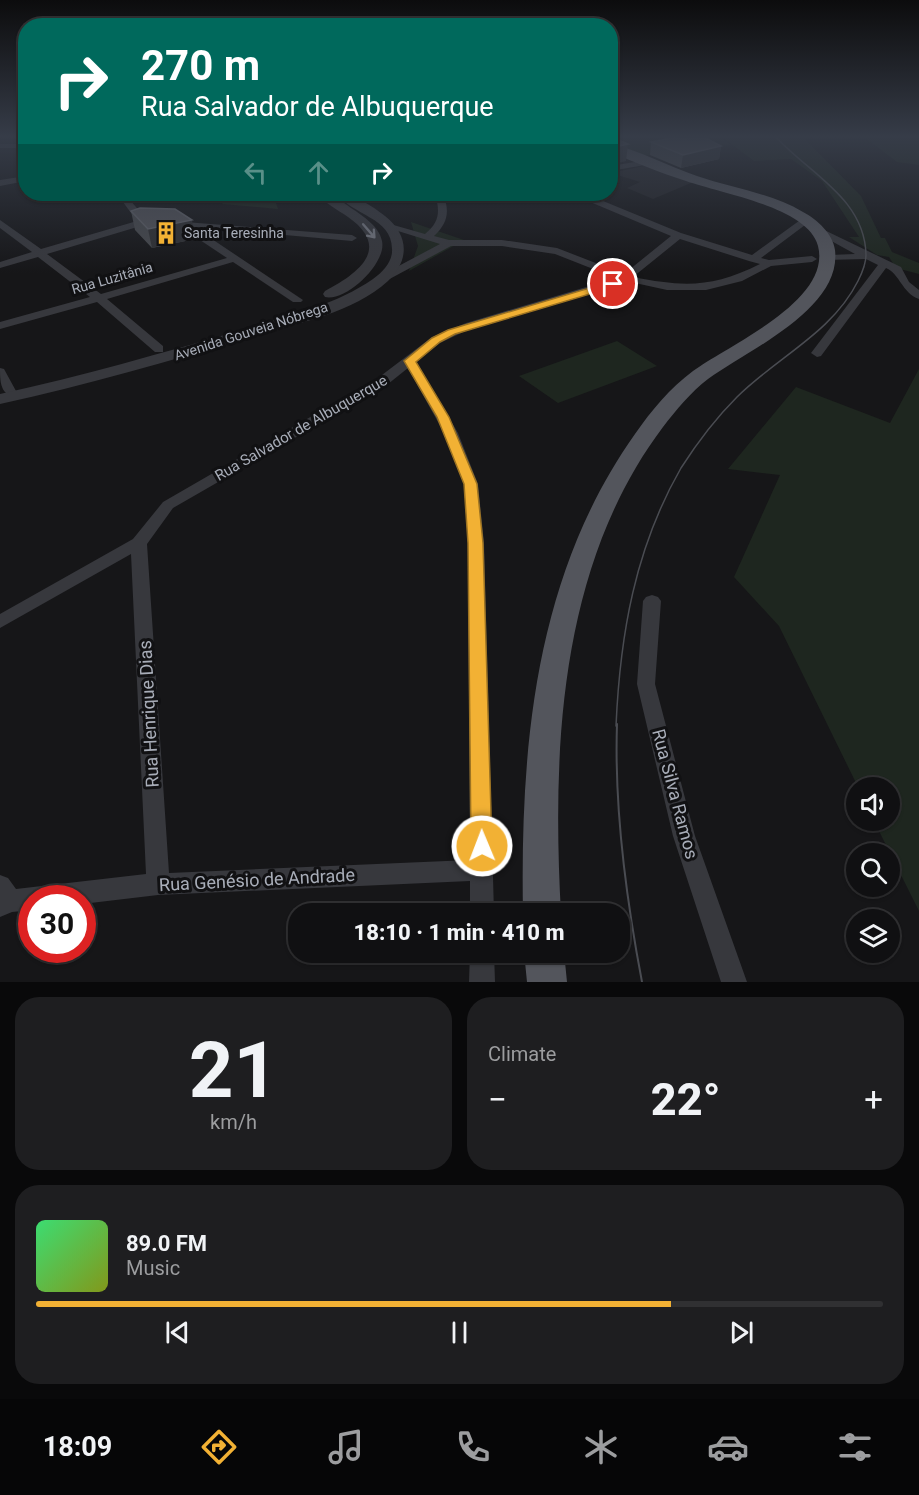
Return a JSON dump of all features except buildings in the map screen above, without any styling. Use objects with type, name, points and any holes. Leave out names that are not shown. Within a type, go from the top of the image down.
[{"type":"main road","points":[[541,903],[538,848],[545,722],[563,618],[588,536],[622,467],[658,417],[698,377],[801,308],[820,282],[820,258],[825,241],[818,230],[806,220],[774,204],[700,182]]},
{"type":"main road","points":[[545,963],[547,982]]},
{"type":"street","points":[[126,201],[143,222]]},
{"type":"street","name":"Avenida Gouveia Nóbrega","points":[[159,349],[303,304],[342,288],[363,273],[377,253],[378,243],[368,227],[333,201]]},
{"type":"street","points":[[353,201],[390,227],[450,243],[530,246],[575,257],[625,278],[667,287],[706,287],[738,279],[770,263]]},
{"type":"street","points":[[427,237],[441,226],[444,217],[442,201]]},
{"type":"street","points":[[596,201],[678,235],[770,263],[867,256]]},
{"type":"street","points":[[753,259],[806,220]]},
{"type":"street","points":[[0,264],[143,222],[181,223],[352,238]]},
{"type":"street","points":[[0,223],[98,297],[159,349]]},
{"type":"street","points":[[181,223],[297,300]]},
{"type":"street","name":"Avenida Gouveia Nóbrega","points":[[3,394],[115,373],[289,321],[333,305],[380,280],[398,258],[399,248],[390,227]]},
{"type":"street","points":[[818,230],[901,273],[905,284],[919,296]]},
{"type":"street","points":[[625,278],[678,235]]},
{"type":"street","points":[[380,280],[450,243]]},
{"type":"street","name":"Rua Luzitânia","points":[[0,326],[233,259]]},
{"type":"street","points":[[817,353],[889,266]]},
{"type":"street","name":"Rua Salvador de Albuquerque","points":[[0,622],[139,543],[168,505],[363,393],[436,340],[452,332],[625,278]]},
{"type":"street","points":[[0,372],[3,394],[159,349]]},
{"type":"street","points":[[410,361],[443,417],[471,484],[476,543],[482,903]]},
{"type":"street","name":"Rua Henrique Dias","points":[[139,543],[158,884]]},
{"type":"street","name":"Rua Silva Ramos","points":[[652,601],[646,684],[684,836],[734,982]]},
{"type":"street","name":"Rua Genésio de Andrade","points":[[15,898],[158,884],[482,870]]},
{"type":"street","points":[[482,963],[482,982]]},
{"type":"shaded area","points":[[640,182],[694,182],[653,199],[627,188]]},
{"type":"shaded area","points":[[823,182],[847,182],[861,196],[881,238],[885,238],[892,252],[919,263],[919,274],[896,268],[889,257],[877,255],[849,237],[859,237]]},
{"type":"shaded area","points":[[224,201],[275,201],[278,209],[222,204]]},
{"type":"shaded area","points":[[411,222],[464,240],[409,271],[418,246]]},
{"type":"shaded area","points":[[617,341],[657,366],[558,403],[519,376]]},
{"type":"shaded area","points":[[919,369],[919,911],[900,873],[900,843],[885,843],[879,831],[900,831],[900,777],[853,777],[779,626],[734,577],[780,475],[728,469],[796,387],[890,423]]},
{"type":"tram line","points":[[616,726],[626,625],[641,561],[665,498],[681,468],[707,431],[737,397],[803,344],[834,315],[847,299],[865,265],[863,235],[856,218],[845,202],[825,182]]},
{"type":"tram line","points":[[617,724],[617,789],[622,854],[642,982]]},
{"type":"place","name":"Santa Teresinha","points":[[166,233]]},
{"type":"route","points":[[482,846],[476,543],[471,484],[443,417],[410,361],[436,340],[470,325],[613,284]]}]
